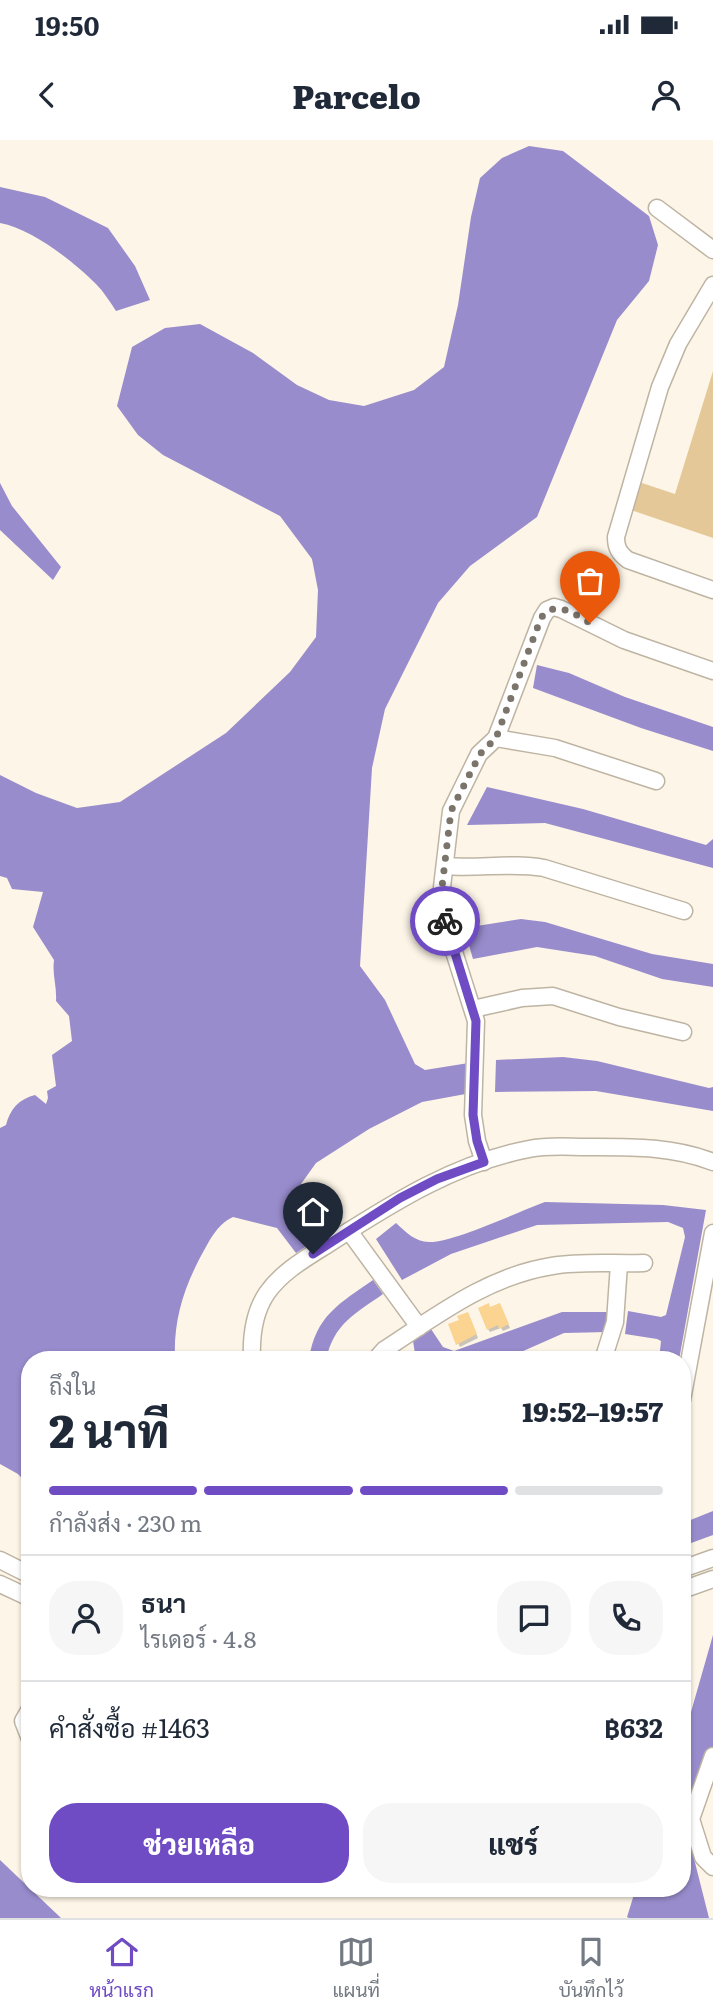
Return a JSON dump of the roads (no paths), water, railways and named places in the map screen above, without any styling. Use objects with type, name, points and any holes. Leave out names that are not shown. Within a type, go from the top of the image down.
[{"type":"street","points":[[657,208],[713,250]]},
{"type":"street","points":[[713,285],[678,344],[660,387],[616,537],[620,554],[628,560],[713,590]]},
{"type":"street","points":[[484,1162],[477,1141],[472,1093],[476,1021],[443,917],[442,887],[447,828],[451,811],[480,754],[496,738],[541,618],[547,610],[554,607],[574,613],[624,640],[713,671]]},
{"type":"street","points":[[496,738],[555,748],[656,781]]},
{"type":"street","points":[[445,866],[468,868],[527,865],[544,868],[684,911]]},
{"type":"street","points":[[473,1009],[522,998],[553,996],[619,1017],[682,1032]]},
{"type":"street","points":[[252,1351],[253,1332],[265,1296],[275,1283],[295,1266],[400,1198],[437,1179],[532,1148],[666,1149],[713,1162]]},
{"type":"street","points":[[349,1231],[419,1327]]},
{"type":"street","points":[[691,1352],[713,1233]]},
{"type":"street","points":[[383,1351],[471,1294],[533,1270],[554,1265],[643,1263]]},
{"type":"street","points":[[606,1351],[617,1312],[619,1264]]},
{"type":"street","points":[[691,1566],[713,1558]]},
{"type":"street","points":[[0,1560],[21,1570]]},
{"type":"street","points":[[691,1587],[713,1578]]},
{"type":"street","points":[[3,1588],[21,1595]]},
{"type":"street","points":[[712,1764],[691,1819],[702,1857],[713,1867]]}]
